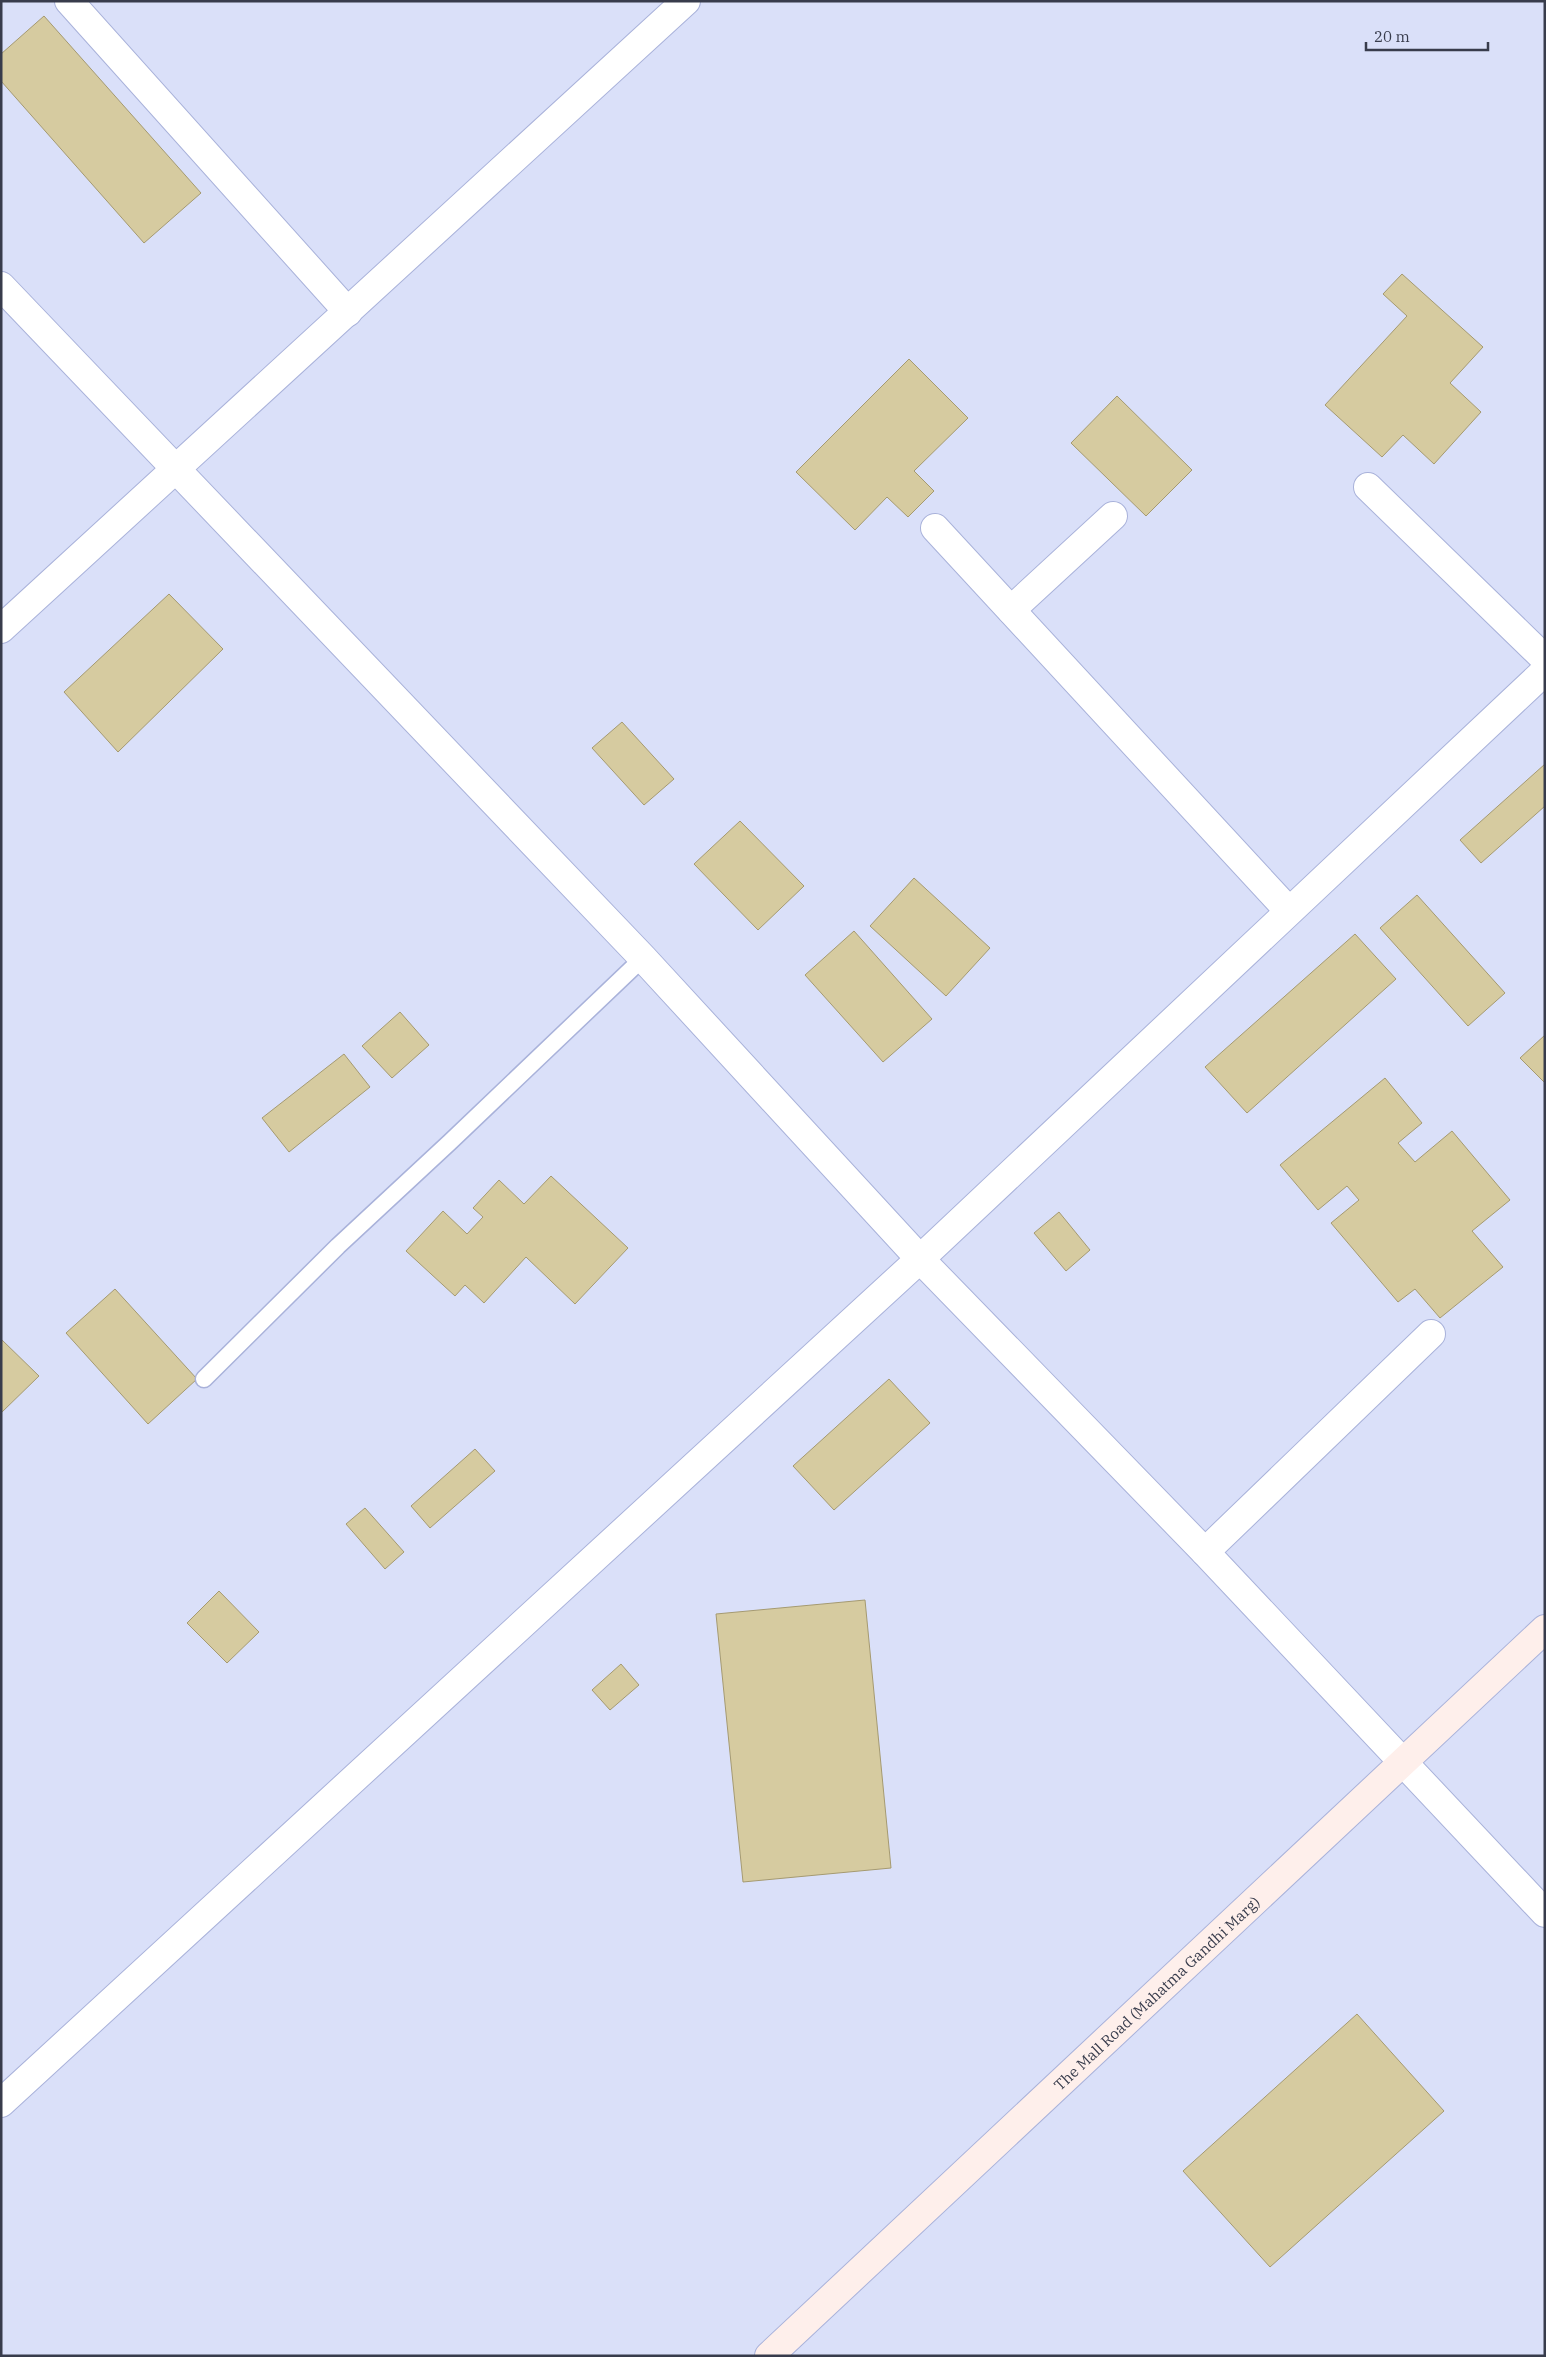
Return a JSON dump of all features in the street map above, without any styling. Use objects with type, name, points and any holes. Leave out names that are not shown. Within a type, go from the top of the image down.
[{"type":"street","points":[[68,1],[348,312]]},
{"type":"street","points":[[1,629],[686,1]]},
{"type":"street","points":[[1,286],[643,958],[920,1259],[1205,1552],[1545,1913]]},
{"type":"street","points":[[1368,487],[1545,659]]},
{"type":"street","points":[[1011,610],[1113,516]]},
{"type":"street","points":[[935,528],[1288,910]]},
{"type":"street","points":[[1,2103],[920,1259],[1288,910],[1545,671]]},
{"type":"street","points":[[1205,1552],[1431,1334]]},
{"type":"street","name":"The Mall Road (Mahatma Gandhi Marg)","points":[[769,2356],[1545,1629]]},
{"type":"lane","points":[[204,1379],[338,1246],[643,958]]},
{"type":"building","points":[[44,16],[201,193],[144,243],[1,81],[1,54]]},
{"type":"building","points":[[1402,274],[1483,347],[1450,383],[1481,412],[1434,464],[1403,435],[1382,457],[1325,405],[1407,316],[1383,294]]},
{"type":"building","points":[[909,359],[968,418],[914,471],[934,491],[908,517],[887,497],[855,530],[796,472]]},
{"type":"building","points":[[1117,396],[1192,470],[1146,516],[1071,443]]},
{"type":"building","points":[[169,594],[223,649],[118,752],[64,692]]},
{"type":"building","points":[[622,722],[674,779],[644,805],[592,748]]},
{"type":"building","points":[[1545,764],[1545,806],[1481,863],[1460,840]]},
{"type":"building","points":[[740,821],[804,886],[758,930],[694,864]]},
{"type":"building","points":[[914,878],[990,948],[946,996],[870,926]]},
{"type":"building","points":[[1417,895],[1505,993],[1468,1026],[1380,928]]},
{"type":"building","points":[[854,931],[932,1019],[883,1062],[805,975]]},
{"type":"building","points":[[1355,934],[1396,979],[1247,1113],[1205,1067]]},
{"type":"building","points":[[400,1012],[429,1045],[392,1078],[362,1046]]},
{"type":"building","points":[[1545,1035],[1545,1083],[1520,1058]]},
{"type":"building","points":[[344,1054],[370,1087],[289,1152],[262,1118]]},
{"type":"building","points":[[1385,1078],[1422,1123],[1398,1143],[1415,1162],[1452,1131],[1510,1200],[1472,1231],[1503,1267],[1440,1318],[1415,1289],[1398,1302],[1331,1223],[1359,1200],[1347,1186],[1318,1210],[1280,1165]]},
{"type":"building","points":[[551,1176],[628,1248],[575,1304],[526,1257],[484,1303],[465,1285],[455,1296],[406,1251],[443,1211],[467,1234],[483,1217],[473,1208],[499,1180],[524,1204]]},
{"type":"building","points":[[1059,1212],[1090,1250],[1066,1271],[1034,1233]]},
{"type":"building","points":[[115,1289],[197,1379],[148,1424],[66,1333]]},
{"type":"building","points":[[1,1339],[39,1376],[1,1413]]},
{"type":"building","points":[[889,1379],[930,1423],[834,1510],[793,1466]]},
{"type":"building","points":[[475,1449],[495,1471],[430,1528],[411,1506]]},
{"type":"building","points":[[365,1508],[404,1552],[385,1569],[346,1524]]},
{"type":"building","points":[[219,1591],[259,1632],[227,1663],[187,1623]]},
{"type":"building","points":[[865,1600],[891,1868],[743,1882],[716,1614]]},
{"type":"building","points":[[621,1664],[639,1685],[610,1710],[592,1690]]},
{"type":"building","points":[[1357,2014],[1444,2111],[1270,2267],[1183,2171]]}]
